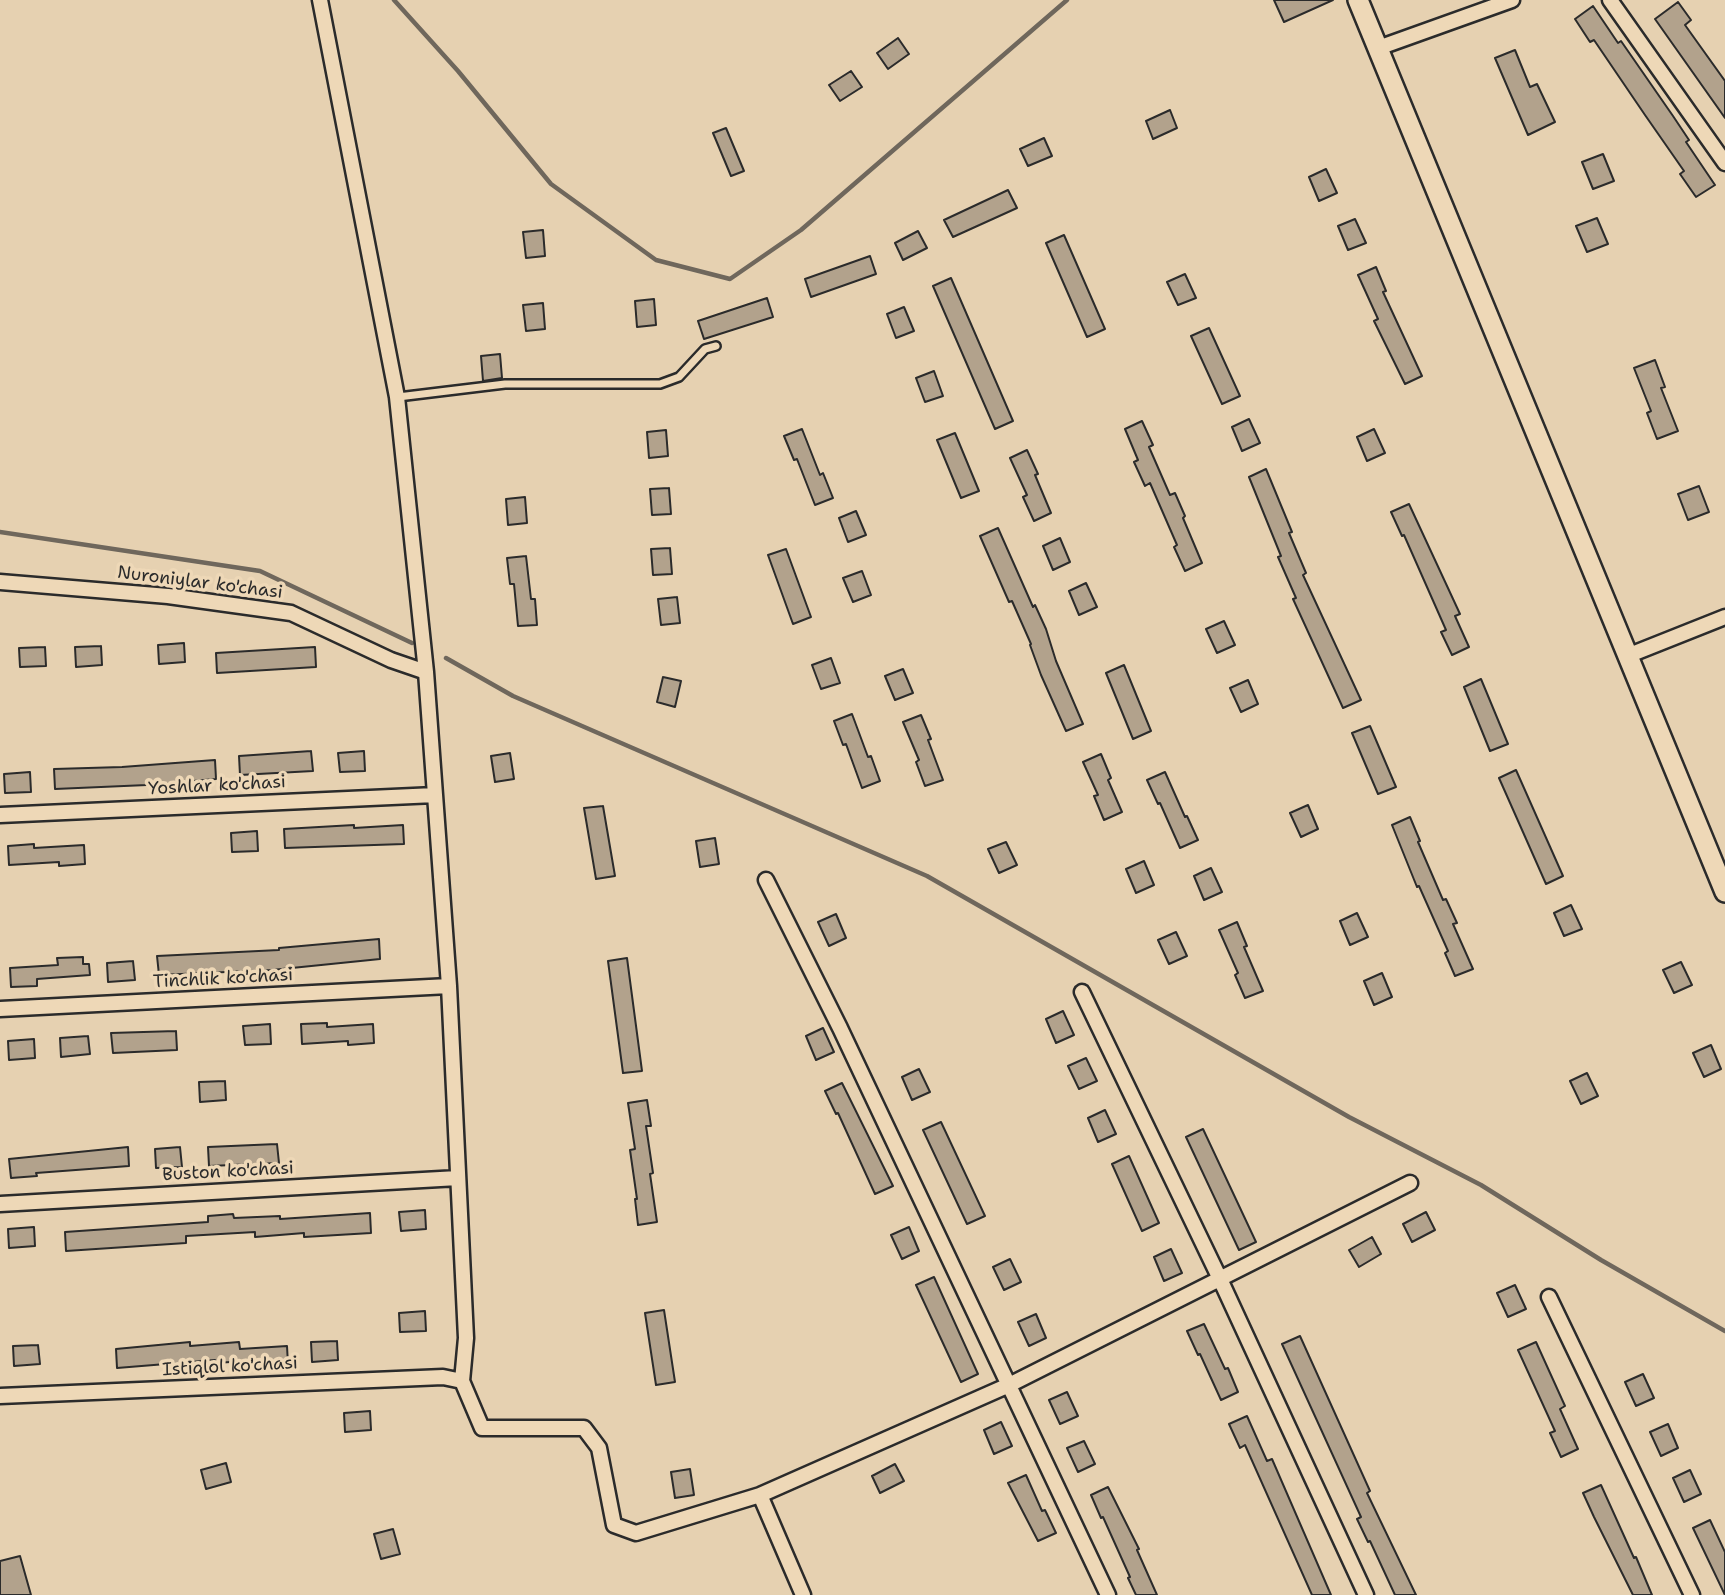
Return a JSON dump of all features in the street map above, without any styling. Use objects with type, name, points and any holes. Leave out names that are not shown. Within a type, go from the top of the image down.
[{"type":"main road","points":[[1358,0],[1725,892]]},
{"type":"street","points":[[320,0],[397,397],[426,672],[449,986],[466,1338],[462,1381],[482,1428],[584,1428],[599,1448],[614,1525],[636,1533],[760,1496],[1009,1385],[1410,1182]]},
{"type":"street","points":[[1378,48],[1512,0]]},
{"type":"street","points":[[1610,0],[1725,163]]},
{"type":"street","name":"Nuroniylar ko'chasi","points":[[0,582],[168,596],[291,613],[391,660],[426,672]]},
{"type":"street","points":[[1627,656],[1725,617]]},
{"type":"street","name":"Yoshlar ko'chasi","points":[[0,815],[435,795]]},
{"type":"street","points":[[766,880],[840,1028],[1108,1595]]},
{"type":"street","name":"Tinchlik ko'chasi","points":[[0,1009],[449,986]]},
{"type":"street","points":[[1082,992],[1220,1279],[1366,1595]]},
{"type":"street","name":"Buston ko'chasi","points":[[0,1204],[458,1178]]},
{"type":"street","points":[[1549,1297],[1692,1595]]},
{"type":"street","name":"Istiqlol ko'chasi","points":[[0,1396],[443,1377],[462,1381]]},
{"type":"street","points":[[760,1496],[803,1595]]},
{"type":"lane","points":[[397,397],[505,384],[660,384],[679,377],[705,349],[716,346]]},
{"type":"building","points":[[1274,0],[1333,0],[1284,22]]},
{"type":"building","points":[[1678,2],[1691,20],[1685,25],[1725,81],[1725,118],[1655,19]]},
{"type":"building","points":[[1593,6],[1673,116],[1689,140],[1686,142],[1715,185],[1696,197],[1680,174],[1684,171],[1594,40],[1590,42],[1575,19]]},
{"type":"building","points":[[898,38],[909,54],[888,69],[877,53]]},
{"type":"building","points":[[1515,50],[1530,87],[1537,84],[1555,122],[1528,135],[1495,58]]},
{"type":"building","points":[[851,71],[862,87],[840,101],[829,85]]},
{"type":"building","points":[[1170,110],[1177,128],[1153,139],[1146,121]]},
{"type":"building","points":[[726,128],[744,171],[731,176],[713,133]]},
{"type":"building","points":[[1044,138],[1052,156],[1028,166],[1020,149]]},
{"type":"building","points":[[1603,154],[1614,181],[1593,189],[1582,162]]},
{"type":"building","points":[[1326,169],[1337,193],[1319,201],[1309,177]]},
{"type":"building","points":[[1008,190],[1017,208],[953,237],[944,220]]},
{"type":"building","points":[[1597,218],[1608,244],[1587,252],[1576,226]]},
{"type":"building","points":[[1355,219],[1366,243],[1348,250],[1338,226]]},
{"type":"building","points":[[543,230],[545,256],[526,258],[523,232]]},
{"type":"building","points":[[918,231],[927,248],[903,260],[895,243]]},
{"type":"building","points":[[1064,235],[1105,329],[1087,337],[1046,243]]},
{"type":"building","points":[[870,256],[876,274],[811,297],[805,279]]},
{"type":"building","points":[[1376,267],[1386,291],[1383,292],[1422,376],[1405,384],[1374,321],[1378,319],[1358,275]]},
{"type":"building","points":[[1185,274],[1196,298],[1178,305],[1167,282]]},
{"type":"building","points":[[951,278],[1013,421],[995,429],[933,286]]},
{"type":"building","points":[[767,298],[773,317],[704,339],[698,321]]},
{"type":"building","points":[[654,299],[656,325],[637,327],[635,301]]},
{"type":"building","points":[[543,303],[545,329],[526,331],[523,305]]},
{"type":"building","points":[[904,307],[914,331],[896,338],[887,314]]},
{"type":"building","points":[[1209,328],[1240,396],[1222,404],[1191,336]]},
{"type":"building","points":[[500,354],[502,378],[483,381],[481,356]]},
{"type":"building","points":[[1655,360],[1665,387],[1661,388],[1678,431],[1657,439],[1647,413],[1651,411],[1634,368]]},
{"type":"building","points":[[934,371],[943,396],[925,402],[916,378]]},
{"type":"building","points":[[1249,419],[1260,443],[1242,451],[1232,427]]},
{"type":"building","points":[[1142,421],[1153,445],[1149,447],[1170,495],[1175,493],[1202,563],[1185,571],[1174,547],[1177,545],[1150,483],[1145,486],[1134,462],[1138,460],[1125,429]]},
{"type":"building","points":[[802,429],[820,475],[823,473],[833,498],[815,505],[797,459],[794,460],[784,436]]},
{"type":"building","points":[[1374,429],[1385,453],[1367,461],[1357,437]]},
{"type":"building","points":[[666,430],[668,456],[649,458],[647,432]]},
{"type":"building","points":[[955,433],[979,491],[961,498],[937,440]]},
{"type":"building","points":[[1027,450],[1051,513],[1034,521],[1023,497],[1027,495],[1010,458]]},
{"type":"building","points":[[1266,469],[1292,532],[1289,533],[1306,573],[1303,575],[1361,700],[1343,708],[1293,599],[1296,598],[1278,557],[1281,556],[1249,477]]},
{"type":"building","points":[[1699,486],[1709,512],[1688,520],[1678,494]]},
{"type":"building","points":[[669,488],[671,514],[652,515],[650,489]]},
{"type":"building","points":[[525,497],[527,523],[508,525],[506,499]]},
{"type":"building","points":[[1409,504],[1460,614],[1455,616],[1469,647],[1452,655],[1441,632],[1446,630],[1391,512]]},
{"type":"building","points":[[856,511],[866,535],[848,542],[839,518]]},
{"type":"building","points":[[998,528],[1033,607],[1035,605],[1046,629],[1056,661],[1083,724],[1066,731],[1041,675],[1031,644],[980,536]]},
{"type":"building","points":[[1060,538],[1070,562],[1053,570],[1043,546]]},
{"type":"building","points":[[670,548],[672,574],[653,575],[651,549]]},
{"type":"building","points":[[786,549],[811,617],[793,624],[768,555]]},
{"type":"building","points":[[526,556],[531,599],[535,599],[537,625],[518,626],[514,584],[510,584],[507,558]]},
{"type":"building","points":[[862,571],[871,595],[853,602],[843,578]]},
{"type":"building","points":[[1086,583],[1097,607],[1079,615],[1069,591]]},
{"type":"building","points":[[677,597],[680,623],[661,625],[658,599]]},
{"type":"building","points":[[1224,621],[1235,645],[1217,653],[1206,629]]},
{"type":"building","points":[[184,643],[185,662],[159,664],[158,645]]},
{"type":"building","points":[[101,646],[102,665],[76,667],[75,647]]},
{"type":"building","points":[[45,647],[46,666],[20,667],[19,648]]},
{"type":"building","points":[[315,647],[316,667],[217,673],[216,653]]},
{"type":"building","points":[[831,658],[840,683],[821,689],[812,665]]},
{"type":"building","points":[[1124,665],[1151,731],[1133,739],[1106,673]]},
{"type":"building","points":[[903,669],[913,693],[895,700],[885,676]]},
{"type":"building","points":[[663,677],[681,681],[675,707],[657,702]]},
{"type":"building","points":[[1481,679],[1508,744],[1490,751],[1464,687]]},
{"type":"building","points":[[1248,680],[1258,704],[1241,712],[1230,688]]},
{"type":"building","points":[[852,714],[880,781],[862,788],[846,744],[843,745],[834,721]]},
{"type":"building","points":[[921,715],[943,780],[925,786],[916,762],[919,760],[903,722]]},
{"type":"building","points":[[1370,726],[1396,787],[1378,794],[1352,733]]},
{"type":"building","points":[[311,751],[313,771],[240,775],[239,756]]},
{"type":"building","points":[[364,751],[365,771],[340,772],[338,753]]},
{"type":"building","points":[[510,753],[514,779],[495,782],[491,756]]},
{"type":"building","points":[[1101,754],[1111,778],[1108,780],[1122,812],[1104,820],[1094,796],[1098,795],[1083,762]]},
{"type":"building","points":[[215,760],[216,779],[55,789],[54,769]]},
{"type":"building","points":[[1516,770],[1563,876],[1546,884],[1499,778]]},
{"type":"building","points":[[30,772],[31,792],[5,793],[4,774]]},
{"type":"building","points":[[1165,772],[1198,840],[1180,848],[1147,780]]},
{"type":"building","points":[[1308,805],[1318,829],[1301,837],[1290,813]]},
{"type":"building","points":[[603,806],[615,876],[596,879],[584,808]]},
{"type":"building","points":[[1410,817],[1443,900],[1446,899],[1457,923],[1453,924],[1473,969],[1455,976],[1445,953],[1448,951],[1419,886],[1417,887],[1392,825]]},
{"type":"building","points":[[354,825],[354,828],[403,825],[404,844],[285,848],[284,829]]},
{"type":"building","points":[[257,831],[258,851],[232,852],[231,833]]},
{"type":"building","points":[[715,838],[719,864],[700,867],[696,841]]},
{"type":"building","points":[[1006,842],[1017,865],[999,873],[988,849]]},
{"type":"building","points":[[34,844],[34,848],[84,845],[85,864],[59,866],[59,862],[9,865],[8,846]]},
{"type":"building","points":[[1144,861],[1154,885],[1136,893],[1126,869]]},
{"type":"building","points":[[1211,868],[1222,892],[1204,900],[1194,876]]},
{"type":"building","points":[[1571,905],[1582,929],[1564,936],[1554,913]]},
{"type":"building","points":[[1357,913],[1368,937],[1350,945],[1340,921]]},
{"type":"building","points":[[836,914],[846,938],[829,946],[818,922]]},
{"type":"building","points":[[1237,922],[1247,946],[1244,947],[1263,991],[1245,998],[1235,975],[1238,973],[1219,930]]},
{"type":"building","points":[[1176,932],[1187,956],[1169,964],[1158,940]]},
{"type":"building","points":[[379,939],[380,959],[272,970],[159,975],[157,956],[279,950]]},
{"type":"building","points":[[83,957],[83,964],[89,964],[90,975],[37,979],[37,986],[11,987],[10,968],[58,965],[57,958]]},
{"type":"building","points":[[627,958],[642,1071],[623,1073],[608,961]]},
{"type":"building","points":[[133,961],[135,980],[108,982],[107,963]]},
{"type":"building","points":[[1681,962],[1692,985],[1674,993],[1663,970]]},
{"type":"building","points":[[1382,973],[1392,997],[1374,1005],[1364,981]]},
{"type":"building","points":[[1063,1011],[1074,1035],[1056,1043],[1046,1019]]},
{"type":"building","points":[[327,1023],[327,1027],[373,1024],[374,1043],[348,1045],[348,1041],[302,1044],[301,1024]]},
{"type":"building","points":[[270,1024],[271,1044],[245,1045],[243,1026]]},
{"type":"building","points":[[823,1028],[834,1052],[816,1060],[806,1036]]},
{"type":"building","points":[[176,1031],[177,1050],[113,1053],[111,1033]]},
{"type":"building","points":[[88,1036],[90,1054],[61,1057],[60,1038]]},
{"type":"building","points":[[34,1039],[35,1058],[9,1060],[8,1041]]},
{"type":"building","points":[[1711,1045],[1721,1069],[1704,1077],[1693,1053]]},
{"type":"building","points":[[1086,1058],[1097,1081],[1079,1089],[1068,1066]]},
{"type":"building","points":[[919,1069],[930,1092],[912,1100],[902,1077]]},
{"type":"building","points":[[1587,1073],[1598,1096],[1581,1104],[1570,1081]]},
{"type":"building","points":[[225,1081],[226,1100],[200,1102],[199,1082]]},
{"type":"building","points":[[842,1083],[893,1186],[875,1194],[825,1091]]},
{"type":"building","points":[[647,1100],[651,1126],[646,1126],[657,1222],[638,1225],[630,1150],[635,1149],[628,1103]]},
{"type":"building","points":[[1105,1110],[1116,1134],[1098,1142],[1088,1118]]},
{"type":"building","points":[[941,1122],[985,1216],[967,1224],[923,1130]]},
{"type":"building","points":[[1203,1129],[1256,1242],[1239,1250],[1186,1137]]},
{"type":"building","points":[[277,1144],[279,1163],[209,1166],[208,1147]]},
{"type":"building","points":[[128,1147],[129,1166],[36,1173],[37,1176],[11,1178],[9,1159]]},
{"type":"building","points":[[180,1147],[182,1167],[156,1168],[155,1149]]},
{"type":"building","points":[[1129,1156],[1159,1223],[1142,1231],[1112,1164]]},
{"type":"building","points":[[425,1210],[426,1229],[401,1231],[399,1212]]},
{"type":"building","points":[[1426,1212],[1435,1230],[1412,1242],[1403,1224]]},
{"type":"building","points":[[370,1213],[371,1233],[304,1237],[304,1233],[255,1237],[255,1232],[186,1236],[186,1243],[66,1251],[65,1232],[208,1222],[208,1216],[233,1214],[234,1218],[280,1216],[280,1219]]},
{"type":"building","points":[[34,1227],[35,1246],[9,1248],[8,1229]]},
{"type":"building","points":[[909,1227],[919,1251],[902,1259],[891,1235]]},
{"type":"building","points":[[1372,1237],[1381,1254],[1359,1267],[1349,1250]]},
{"type":"building","points":[[1171,1249],[1182,1273],[1164,1281],[1154,1257]]},
{"type":"building","points":[[1010,1259],[1021,1282],[1004,1290],[993,1267]]},
{"type":"building","points":[[934,1277],[978,1374],[961,1382],[916,1285]]},
{"type":"building","points":[[1515,1285],[1526,1309],[1508,1317],[1497,1293]]},
{"type":"building","points":[[664,1310],[675,1382],[656,1385],[645,1313]]},
{"type":"building","points":[[425,1311],[426,1331],[400,1332],[399,1313]]},
{"type":"building","points":[[1036,1314],[1046,1338],[1029,1346],[1018,1322]]},
{"type":"building","points":[[1204,1324],[1238,1392],[1221,1400],[1187,1331]]},
{"type":"building","points":[[1300,1336],[1370,1491],[1367,1493],[1416,1595],[1395,1595],[1357,1519],[1361,1517],[1282,1344]]},
{"type":"building","points":[[337,1341],[338,1360],[312,1362],[311,1342]]},
{"type":"building","points":[[190,1342],[190,1346],[239,1342],[240,1349],[287,1346],[288,1365],[263,1367],[262,1360],[215,1363],[215,1360],[117,1368],[116,1349]]},
{"type":"building","points":[[1536,1342],[1565,1406],[1560,1409],[1578,1449],[1561,1457],[1550,1433],[1555,1431],[1518,1350]]},
{"type":"building","points":[[38,1345],[40,1364],[14,1366],[13,1346]]},
{"type":"building","points":[[1643,1374],[1654,1398],[1636,1406],[1625,1382]]},
{"type":"building","points":[[1067,1392],[1078,1416],[1060,1424],[1049,1400]]},
{"type":"building","points":[[370,1411],[371,1430],[345,1432],[344,1413]]},
{"type":"building","points":[[1247,1416],[1267,1461],[1272,1459],[1331,1595],[1312,1595],[1245,1445],[1240,1448],[1229,1424]]},
{"type":"building","points":[[1001,1422],[1012,1446],[994,1454],[984,1430]]},
{"type":"building","points":[[1668,1424],[1678,1448],[1661,1456],[1650,1432]]},
{"type":"building","points":[[1084,1441],[1095,1464],[1078,1472],[1067,1448]]},
{"type":"building","points":[[226,1463],[231,1482],[206,1489],[201,1470]]},
{"type":"building","points":[[895,1464],[904,1481],[880,1493],[872,1476]]},
{"type":"building","points":[[690,1469],[694,1495],[675,1498],[671,1472]]},
{"type":"building","points":[[1690,1470],[1701,1494],[1684,1502],[1673,1478]]},
{"type":"building","points":[[1026,1475],[1042,1511],[1045,1510],[1056,1533],[1038,1541],[1008,1483]]},
{"type":"building","points":[[1601,1485],[1652,1595],[1633,1595],[1594,1517],[1583,1493]]},
{"type":"building","points":[[1108,1487],[1139,1549],[1137,1550],[1157,1595],[1136,1595],[1128,1578],[1130,1577],[1091,1495]]},
{"type":"building","points":[[1710,1520],[1725,1552],[1725,1595],[1693,1528]]},
{"type":"building","points":[[393,1529],[400,1554],[381,1559],[374,1534]]},
{"type":"building","points":[[20,1556],[31,1595],[0,1595],[0,1561]]},
{"type":"waterway","points":[[394,0],[458,71],[551,184],[656,260],[730,279],[801,230],[1067,0]]},
{"type":"waterway","points":[[0,532],[260,571],[412,643]]},
{"type":"waterway","points":[[446,658],[513,696],[927,876],[1349,1117],[1481,1185],[1601,1260],[1725,1331]]}]
